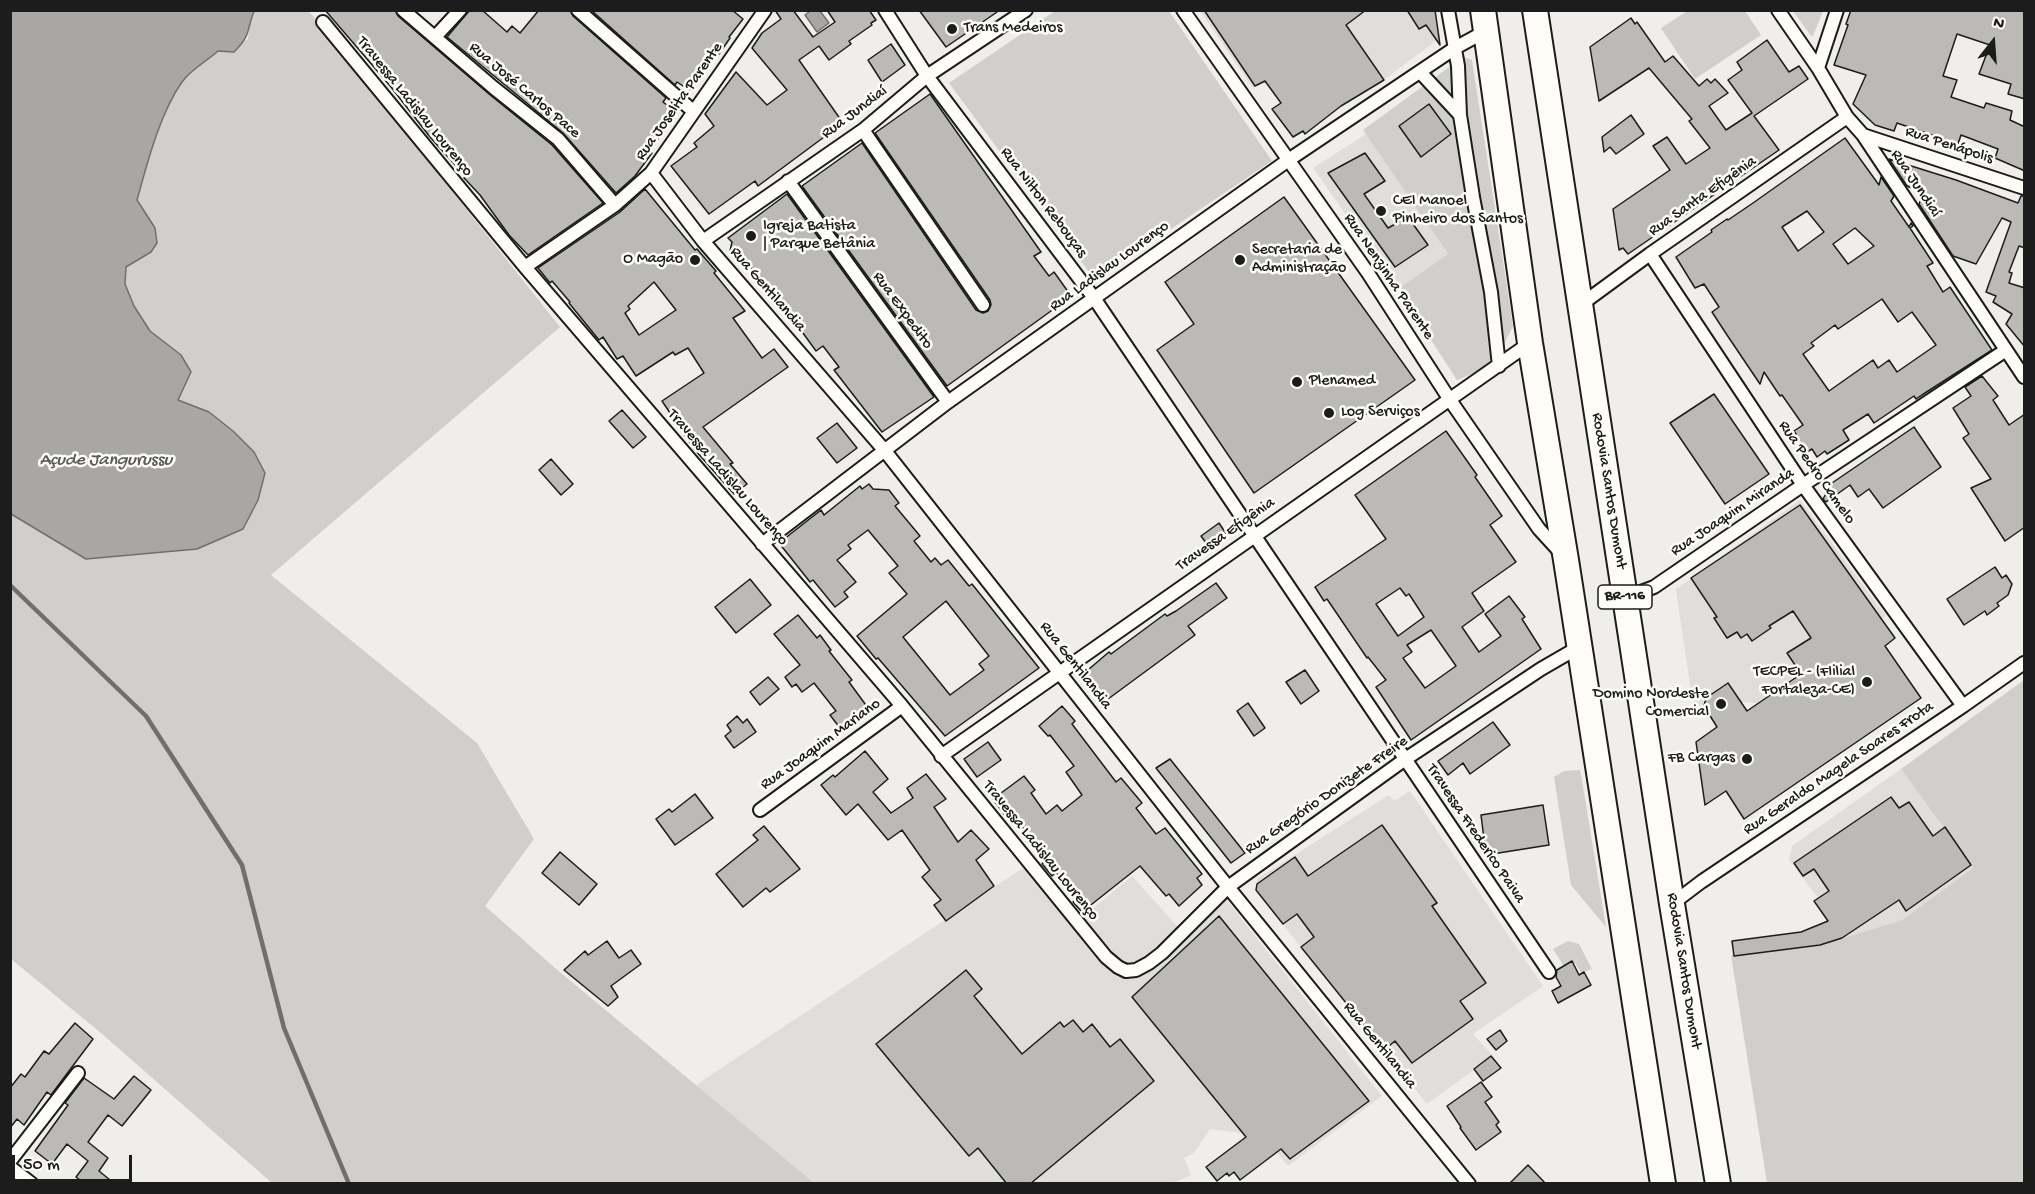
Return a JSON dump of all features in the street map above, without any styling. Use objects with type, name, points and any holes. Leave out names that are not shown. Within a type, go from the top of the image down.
[{"type":"highway","name":"Rodovia Santos Dumont","points":[[1535,10],[1672,904],[1718,1184]]},
{"type":"highway","name":"BR-116","points":[[1484,21],[1530,343],[1663,1184]]},
{"type":"street","name":"Rua José Carlos Pace","points":[[403,10],[558,138],[615,205]]},
{"type":"street","points":[[435,37],[460,10]]},
{"type":"street","points":[[578,10],[693,111]]},
{"type":"street","points":[[748,10],[762,15]]},
{"type":"street","name":"Rua Nilton Rebouças","points":[[885,10],[927,76],[1094,298],[1254,536]]},
{"type":"street","name":"Rua Jundiaí","points":[[703,241],[863,129],[927,76],[1026,10]]},
{"type":"street","name":"Rua Nenzinha Parente","points":[[1183,10],[1287,161],[1368,273],[1450,400],[1539,529],[1566,560]]},
{"type":"street","points":[[1448,10],[1455,48],[1460,115],[1491,292],[1498,366]]},
{"type":"street","name":"Rua Jundiaí","points":[[1778,10],[1818,68],[1847,117],[1863,135],[2025,376]]},
{"type":"street","points":[[1818,68],[1837,10]]},
{"type":"street","name":"Rua Joselita Parente","points":[[525,267],[615,205],[651,173],[762,15]]},
{"type":"street","name":"Rua Ladislau Lourenço","points":[[762,544],[948,402],[1287,161],[1455,48],[1484,21]]},
{"type":"street","name":"Travessa Ladislau Lourenço","points":[[323,22],[525,267],[902,706],[1106,957]]},
{"type":"street","points":[[1420,72],[1460,115]]},
{"type":"street","name":"Rua Santa Efigênia","points":[[1579,306],[1847,117]]},
{"type":"street","points":[[863,129],[983,305]]},
{"type":"street","name":"Rua Penápolis","points":[[1863,135],[2025,188]]},
{"type":"street","name":"Rua Gentilandia","points":[[651,173],[703,241],[885,451],[1228,887],[1469,1184]]},
{"type":"street","name":"Rua Expedito","points":[[789,181],[948,402]]},
{"type":"street","name":"Rua Pedro Camelo","points":[[1650,254],[1803,485],[1963,706]]},
{"type":"street","name":"Travessa Efigênia","points":[[941,756],[1530,343]]},
{"type":"street","name":"Rua Joaquim Miranda","points":[[1625,597],[1654,587],[2006,350]]},
{"type":"street","name":"Travessa Frederico Paiva","points":[[1254,536],[1549,972]]},
{"type":"street","name":"Rua Gregório Donizete Freire","points":[[1106,957],[1118,967],[1136,970],[1162,953],[1228,887],[1404,760],[1541,669],[1579,647]]},
{"type":"street","name":"Rua Geraldo Magela Soares Frota","points":[[1672,904],[1701,882],[2025,663]]},
{"type":"street","name":"Rua Joaquim Mariano","points":[[760,810],[902,706]]},
{"type":"street","points":[[10,1161],[78,1074]]},
{"type":"street","points":[[10,1167],[32,1184]]},
{"type":"shaded area","points":[[1689,10],[1745,11],[1761,35],[1695,79],[1661,28]]},
{"type":"shaded area","points":[[254,11],[308,11],[314,17],[560,327],[271,575],[477,743],[534,839],[485,906],[555,968],[814,1183],[272,1183],[101,1033],[11,959],[10,514],[86,559],[197,549],[243,529],[258,500],[254,452],[209,412],[178,400],[181,355],[150,332],[134,306],[125,284],[126,267],[151,252],[137,200],[148,157],[170,103],[183,80],[218,51],[248,39],[250,21]]},
{"type":"shaded area","points":[[1055,11],[1169,11],[1272,161],[1095,280],[949,83]]},
{"type":"shaded area","points":[[1200,11],[1436,11],[1440,38],[1385,79],[1345,24],[1253,88]]},
{"type":"shaded area","points":[[1793,11],[1823,11],[1813,36],[1811,36]]},
{"type":"shaded area","points":[[1463,57],[1472,60],[1513,326],[1502,347],[1486,366],[1457,380],[1398,289],[1448,254],[1363,130]]},
{"type":"shaded area","name":"CEI Manoel Pinheiro dos Santos","points":[[1366,134],[1448,254],[1398,289],[1313,168]]},
{"type":"shaded area","points":[[1800,500],[1886,616],[1757,703],[1741,702],[1713,721],[1692,699],[1676,589]]},
{"type":"shaded area","points":[[2024,680],[2024,1183],[1767,1183],[1731,955],[1820,945],[1902,920],[1973,868],[1901,769]]},
{"type":"shaded area","points":[[1901,769],[1973,868],[1902,920],[1836,940],[1828,921],[1815,902],[1818,898],[1789,860],[1792,846]]},
{"type":"shaded area","points":[[1580,770],[1606,927],[1571,885],[1554,777],[1564,771]]},
{"type":"shaded area","points":[[1410,791],[1543,986],[1473,1034],[1493,1056],[1427,1104],[1256,891],[1257,879],[1389,795],[1394,801]]},
{"type":"shaded area","points":[[1026,866],[1073,925],[1132,876],[1187,937],[1226,899],[1382,1096],[1288,1166],[1263,1136],[1210,1129],[1194,1153],[1184,1158],[1191,1175],[1173,1183],[814,1184],[696,1085]]},
{"type":"shaded area","points":[[1568,941],[1579,944],[1592,969],[1581,973],[1575,963],[1565,968],[1553,949]]},
{"type":"water","name":"Açude Jangurussu","points":[[11,10],[254,11],[246,36],[240,46],[234,52],[218,51],[194,70],[182,82],[167,108],[137,200],[155,228],[157,243],[151,252],[126,267],[125,284],[134,306],[150,331],[181,355],[191,372],[178,400],[209,412],[233,431],[254,452],[265,473],[258,500],[243,529],[197,549],[86,559],[11,514]]},
{"type":"water","points":[[810,11],[820,11],[829,23],[817,32],[805,15]]},
{"type":"building","points":[[325,10],[395,10],[398,16],[552,145],[603,203],[528,255],[509,235],[480,195],[464,178],[465,176]]},
{"type":"building","points":[[470,10],[482,10],[507,32],[512,26],[520,33],[539,10],[570,10],[573,16],[666,98],[663,102],[677,113],[649,151],[652,153],[635,176],[616,193],[563,133],[447,37]]},
{"type":"building","points":[[591,10],[732,10],[743,19],[719,54],[717,51],[689,90],[677,82],[675,85]]},
{"type":"building","points":[[775,10],[793,10],[813,37],[835,22],[827,10],[869,10],[876,20],[849,41],[851,44],[829,60],[819,46],[799,60],[843,123],[758,186],[755,181],[709,214],[671,166],[697,147],[694,143],[714,126],[705,114],[736,72],[767,105],[787,90],[752,48],[762,33],[781,19]]},
{"type":"building","name":"Trans Medeiros","points":[[919,10],[1000,10],[946,47]]},
{"type":"building","points":[[1204,10],[1366,10],[1346,25],[1384,80],[1341,106],[1305,134],[1303,131],[1293,137],[1272,109],[1281,103],[1265,81],[1255,86]]},
{"type":"building","points":[[1407,10],[1435,10],[1440,45],[1426,25],[1419,29]]},
{"type":"building","points":[[1851,10],[2025,10],[2025,99],[2008,94],[2011,84],[1979,74],[1990,45],[1957,34],[1943,76],[1957,80],[1951,97],[1984,108],[1986,103],[2012,111],[2010,120],[2025,127],[2025,171],[1995,158],[1998,149],[1961,135],[1958,144],[1897,123],[1894,131],[1875,125],[1853,104],[1866,75],[1834,65]]},
{"type":"building","points":[[1631,18],[1635,24],[1637,22],[1665,62],[1673,56],[1699,86],[1707,79],[1711,83],[1715,79],[1728,93],[1709,106],[1726,130],[1752,113],[1728,80],[1742,70],[1737,62],[1767,40],[1789,72],[1799,66],[1808,79],[1754,116],[1779,150],[1628,254],[1623,248],[1619,250],[1613,209],[1670,170],[1653,146],[1667,137],[1686,164],[1710,148],[1689,121],[1692,119],[1649,68],[1599,101],[1590,47]]},
{"type":"building","points":[[891,44],[905,65],[882,82],[868,60]]},
{"type":"building","points":[[930,94],[1041,252],[1034,256],[1049,276],[1054,272],[1069,293],[1069,298],[947,386],[802,186],[862,143],[976,310],[983,313],[988,311],[991,305],[990,300],[875,133]]},
{"type":"building","points":[[1429,104],[1451,134],[1421,157],[1399,126]]},
{"type":"building","points":[[1631,115],[1644,134],[1616,154],[1610,147],[1604,152],[1602,137]]},
{"type":"building","points":[[1845,138],[1879,185],[1881,177],[1894,196],[1891,201],[1909,227],[1911,223],[1913,226],[1910,228],[1933,263],[1927,266],[1943,292],[1950,287],[1992,350],[1916,399],[1914,396],[1874,423],[1868,414],[1843,430],[1849,440],[1827,454],[1825,451],[1817,457],[1812,449],[1805,453],[1794,435],[1796,434],[1794,431],[1803,425],[1764,372],[1760,384],[1712,312],[1719,307],[1704,284],[1695,288],[1676,257],[1712,232],[1711,230]],"holes":[[[1807,211],[1824,232],[1798,251],[1782,227]],[[1855,228],[1874,246],[1848,264],[1833,244]],[[1882,299],[1898,322],[1912,312],[1936,345],[1897,372],[1889,360],[1878,368],[1873,360],[1829,391],[1803,354],[1814,346],[1811,343],[1835,325],[1838,329]]]},
{"type":"building","points":[[1365,153],[1385,181],[1364,194],[1388,228],[1408,217],[1428,245],[1395,267],[1328,173]]},
{"type":"building","points":[[1889,159],[2018,203],[2021,196],[2025,196],[2025,248],[2019,246],[2009,272],[2012,273],[2009,283],[2025,288],[2025,347],[2006,324],[2012,314],[1993,302],[1996,296],[1986,292],[2011,222],[2002,218],[1976,264],[1953,256],[1919,204],[1924,193],[1907,186]]},
{"type":"building","points":[[645,189],[695,250],[697,249],[716,271],[714,273],[745,311],[733,318],[762,358],[774,349],[788,367],[703,427],[747,484],[734,494],[695,450],[662,401],[704,373],[688,348],[675,355],[673,352],[636,376],[623,356],[617,359],[603,337],[599,340],[570,302],[538,268],[620,212]],"holes":[[[654,282],[676,310],[639,335],[625,313],[630,309],[628,306]]]},
{"type":"building","points":[[787,194],[934,397],[882,432],[834,370],[839,367],[823,346],[816,351],[739,250],[730,251],[732,242],[728,238]]},
{"type":"building","points":[[1284,197],[1415,380],[1254,493],[1157,350],[1194,324],[1165,282]]},
{"type":"building","points":[[1982,376],[1998,396],[1993,400],[2009,425],[2025,414],[2025,527],[2005,541],[1971,488],[1991,479],[1963,438],[1969,434],[1953,408],[1971,396],[1965,387]]},
{"type":"building","points":[[1714,394],[1769,474],[1725,504],[1670,423]]},
{"type":"building","points":[[622,410],[646,437],[633,448],[609,421]]},
{"type":"building","points":[[837,423],[857,448],[837,463],[817,438]]},
{"type":"building","points":[[1914,427],[1941,467],[1883,508],[1869,489],[1858,497],[1850,485],[1826,502],[1823,499],[1832,483]]},
{"type":"building","points":[[1446,431],[1502,516],[1490,525],[1516,562],[1472,593],[1484,611],[1462,627],[1479,652],[1501,636],[1485,614],[1509,596],[1525,617],[1522,619],[1541,649],[1411,740],[1376,687],[1386,680],[1367,658],[1327,599],[1324,601],[1315,587],[1386,539],[1355,495]],"holes":[[[1400,588],[1406,596],[1409,594],[1424,617],[1398,636],[1376,604]],[[1431,630],[1456,666],[1425,688],[1403,658],[1412,652],[1407,645]]]},
{"type":"building","points":[[551,459],[573,484],[561,495],[539,470]]},
{"type":"building","points":[[869,484],[873,489],[889,490],[899,503],[895,506],[920,536],[914,541],[931,562],[935,558],[941,565],[948,560],[969,586],[972,584],[1039,668],[945,736],[857,636],[907,594],[889,573],[898,566],[868,530],[848,545],[851,549],[837,560],[856,582],[844,592],[848,597],[835,607],[813,580],[810,582],[779,543],[821,510],[824,515],[860,486],[862,489]],"holes":[[[946,601],[989,656],[979,664],[984,670],[950,695],[903,637]]]},
{"type":"building","points":[[1800,505],[1895,638],[1885,646],[1921,698],[1744,819],[1726,791],[1705,805],[1696,742],[1717,727],[1704,706],[1706,698],[1728,683],[1747,711],[1801,674],[1787,653],[1811,638],[1793,611],[1769,626],[1771,628],[1752,641],[1747,634],[1741,638],[1737,632],[1727,638],[1714,618],[1717,617],[1691,578]]},
{"type":"building","points":[[1219,523],[1227,535],[1209,547],[1201,536]]},
{"type":"building","points":[[1995,567],[2002,578],[2006,575],[2012,584],[2008,595],[1987,615],[1985,611],[1964,625],[1947,599]]},
{"type":"building","points":[[750,579],[771,605],[736,633],[715,607]]},
{"type":"building","points":[[1216,583],[1227,598],[1188,626],[1195,635],[1104,702],[1082,675],[1109,652],[1111,654],[1165,614],[1167,616],[1176,611]]},
{"type":"building","points":[[798,615],[817,638],[820,635],[831,650],[829,651],[852,680],[849,682],[871,712],[843,732],[830,715],[836,711],[814,683],[802,692],[796,684],[792,687],[785,677],[800,665],[774,634]]},
{"type":"building","points":[[1305,670],[1319,691],[1301,704],[1286,682]]},
{"type":"building","points":[[768,677],[779,689],[760,705],[750,692]]},
{"type":"building","points":[[1248,703],[1265,728],[1254,736],[1237,711]]},
{"type":"building","points":[[1062,706],[1075,721],[1072,724],[1116,782],[1121,778],[1142,803],[1136,808],[1156,834],[1165,828],[1202,874],[1197,878],[1202,885],[1179,906],[1169,894],[1166,896],[1140,866],[1082,912],[1073,902],[1077,898],[1056,872],[1052,876],[1042,864],[1047,859],[1009,810],[1004,814],[993,799],[1024,776],[1035,790],[1031,793],[1046,814],[1057,805],[1062,811],[1082,795],[1066,772],[1074,766],[1050,735],[1048,736],[1039,726]]},
{"type":"building","points":[[737,716],[743,723],[747,719],[756,732],[734,748],[725,736],[731,731],[727,725]]},
{"type":"building","points":[[1493,722],[1510,745],[1470,774],[1463,763],[1448,775],[1438,761]]},
{"type":"building","points":[[988,742],[1001,760],[977,777],[964,759]]},
{"type":"building","points":[[865,751],[888,779],[873,792],[891,813],[913,798],[907,788],[926,774],[946,799],[934,807],[958,842],[971,830],[989,849],[976,860],[994,886],[946,921],[934,905],[941,900],[922,877],[930,870],[902,830],[888,840],[858,804],[846,815],[821,785],[833,775],[835,777]]},
{"type":"building","points":[[1170,759],[1245,853],[1231,863],[1156,768]]},
{"type":"building","points":[[695,794],[713,818],[675,845],[656,819],[669,809],[672,812]]},
{"type":"building","points":[[1891,797],[1899,808],[1909,802],[1933,836],[1945,827],[1971,865],[1906,911],[1899,900],[1842,938],[1820,945],[1734,956],[1732,941],[1801,932],[1828,921],[1814,901],[1829,891],[1814,869],[1803,876],[1794,863]]},
{"type":"building","points":[[1543,805],[1549,845],[1486,855],[1481,815]]},
{"type":"building","points":[[1382,825],[1437,903],[1432,906],[1486,983],[1460,1001],[1473,1019],[1412,1063],[1395,1041],[1384,1050],[1301,947],[1314,937],[1297,914],[1283,924],[1256,890],[1257,884],[1295,857],[1308,876]]},
{"type":"building","points":[[764,826],[800,869],[770,892],[766,888],[743,907],[716,874],[758,840],[753,835]]},
{"type":"building","points":[[560,852],[597,884],[579,905],[542,873]]},
{"type":"building","points":[[1219,916],[1369,1101],[1290,1159],[1281,1149],[1240,1180],[1234,1172],[1229,1176],[1227,1173],[1217,1181],[1206,1167],[1246,1137],[1132,997]]},
{"type":"building","points":[[607,941],[619,958],[631,950],[641,964],[611,986],[618,997],[608,1006],[564,970],[585,951],[588,955]]},
{"type":"building","points":[[1572,961],[1579,975],[1584,972],[1591,985],[1558,1003],[1552,991],[1561,986],[1556,977],[1557,970]]},
{"type":"building","points":[[966,970],[982,989],[974,996],[1022,1054],[1060,1022],[1064,1027],[1073,1020],[1083,1032],[1092,1024],[1110,1047],[1120,1039],[1154,1081],[1030,1184],[1007,1184],[978,1148],[969,1156],[876,1044]]},
{"type":"building","points":[[75,1023],[93,1039],[51,1095],[47,1092],[24,1125],[17,1119],[10,1128],[10,1088],[21,1074],[25,1077],[44,1051],[49,1054]]},
{"type":"building","points":[[1500,1030],[1507,1041],[1496,1050],[1487,1039]]},
{"type":"building","points":[[1491,1056],[1501,1068],[1483,1081],[1474,1069]]},
{"type":"building","points":[[134,1076],[151,1090],[122,1126],[108,1115],[88,1142],[108,1158],[99,1171],[115,1184],[85,1184],[76,1177],[88,1161],[67,1144],[52,1164],[35,1151],[68,1105],[65,1103],[84,1078],[114,1099]]},
{"type":"building","points":[[1481,1082],[1492,1097],[1485,1102],[1499,1122],[1496,1125],[1501,1132],[1476,1150],[1447,1106]]},
{"type":"building","points":[[1528,1165],[1546,1184],[1509,1184]]},
{"type":"waterway","points":[[10,585],[146,716],[242,865],[284,1028],[349,1184]]},
{"type":"place","name":"Trans Medeiros","points":[[952,29]]},
{"type":"place","name":"CEI Manoel Pinheiro dos Santos","points":[[1381,211]]},
{"type":"place","name":"Igreja Batista | Parque Betânia","points":[[751,236]]},
{"type":"place","name":"O Magão","points":[[695,260]]},
{"type":"place","name":"Secretaria de Administração","points":[[1240,260]]},
{"type":"place","name":"Plenamed","points":[[1297,382]]},
{"type":"place","name":"Log Serviços","points":[[1329,413]]},
{"type":"place","name":"TECPEL - (FIilial Fortaleza-CE)","points":[[1867,682]]},
{"type":"place","name":"Domino Nordeste Comercial","points":[[1721,704]]},
{"type":"place","name":"FB Cargas","points":[[1747,759]]}]
